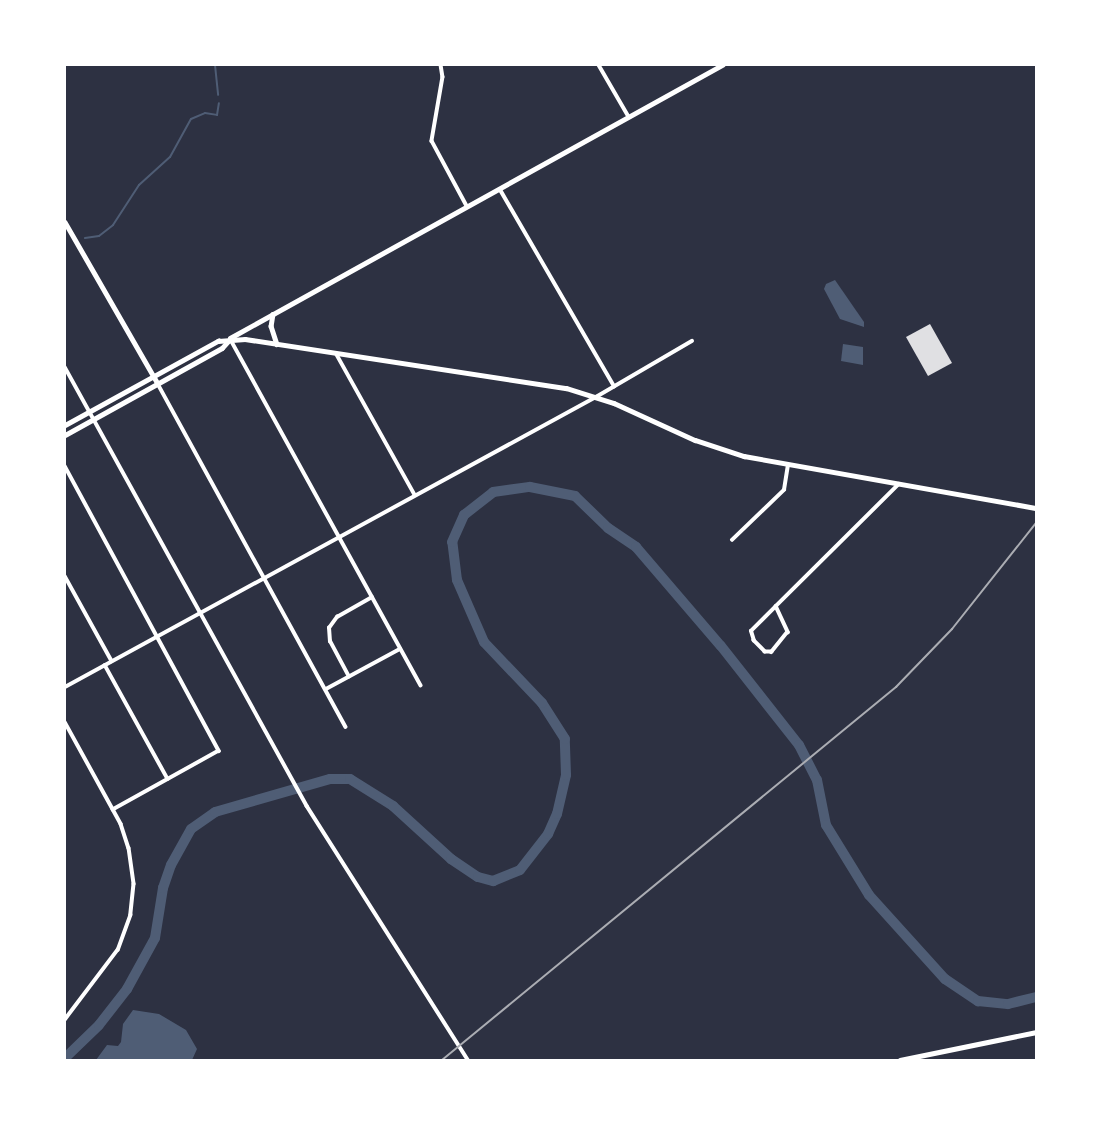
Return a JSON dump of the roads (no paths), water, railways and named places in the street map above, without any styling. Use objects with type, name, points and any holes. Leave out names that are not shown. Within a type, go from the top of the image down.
[{"type":"main road","points":[[65,425],[468,207],[629,117],[711,67],[722,65]]},
{"type":"main road","points":[[65,222],[157,382]]},
{"type":"main road","points":[[273,314],[271,326],[277,344]]},
{"type":"main road","points":[[230,338],[566,388],[596,397],[719,449],[788,465],[1036,508]]},
{"type":"main road","points":[[65,435],[222,348],[230,338]]},
{"type":"main road","points":[[900,1060],[1036,1032]]},
{"type":"street","points":[[441,65],[443,77],[432,141],[468,207]]},
{"type":"street","points":[[599,65],[629,117]]},
{"type":"street","points":[[500,189],[614,386]]},
{"type":"street","points":[[230,338],[421,685]]},
{"type":"street","points":[[65,687],[596,397],[692,341]]},
{"type":"street","points":[[336,353],[415,495]]},
{"type":"street","points":[[65,367],[303,799],[468,1060]]},
{"type":"street","points":[[157,382],[346,727]]},
{"type":"street","points":[[732,540],[783,490],[788,465]]},
{"type":"street","points":[[65,466],[219,751],[113,810]]},
{"type":"street","points":[[747,635],[899,484]]},
{"type":"street","points":[[65,576],[112,661]]},
{"type":"street","points":[[349,677],[330,642],[329,628],[337,617],[372,597]]},
{"type":"street","points":[[751,631],[754,642],[765,652],[772,652],[780,644],[788,629],[776,606]]},
{"type":"street","points":[[326,689],[400,649]]},
{"type":"street","points":[[105,665],[168,779]]},
{"type":"street","points":[[65,722],[113,810],[132,860],[132,910],[123,939],[111,960],[65,1020]]},
{"type":"water","points":[[835,280],[864,322],[864,327],[840,319],[824,289],[826,284]]},
{"type":"water","points":[[843,344],[863,347],[863,365],[841,361]]},
{"type":"water","points":[[133,1010],[159,1014],[186,1030],[197,1049],[192,1060],[96,1060],[107,1045],[118,1046],[121,1042],[123,1024]]},
{"type":"waterway","points":[[215,65],[218,95]]},
{"type":"waterway","points":[[85,238],[99,236],[113,225],[139,185],[170,157],[191,119],[205,113],[217,115],[219,103]]},
{"type":"waterway","points":[[65,1058],[99,1025],[127,989],[155,938],[163,888],[171,865],[191,829],[215,812],[330,779],[350,779],[393,806],[451,859],[478,877],[493,881],[520,870],[548,834],[557,814],[566,775],[565,739],[542,703],[484,642],[457,580],[452,542],[464,515],[493,492],[530,487],[575,496],[608,528],[636,547],[721,646],[799,745],[817,780],[826,825],[869,895],[945,979],[978,1001],[1008,1004],[1036,997]]},
{"type":"railway","points":[[442,1060],[896,687],[952,629],[1036,523]]}]
